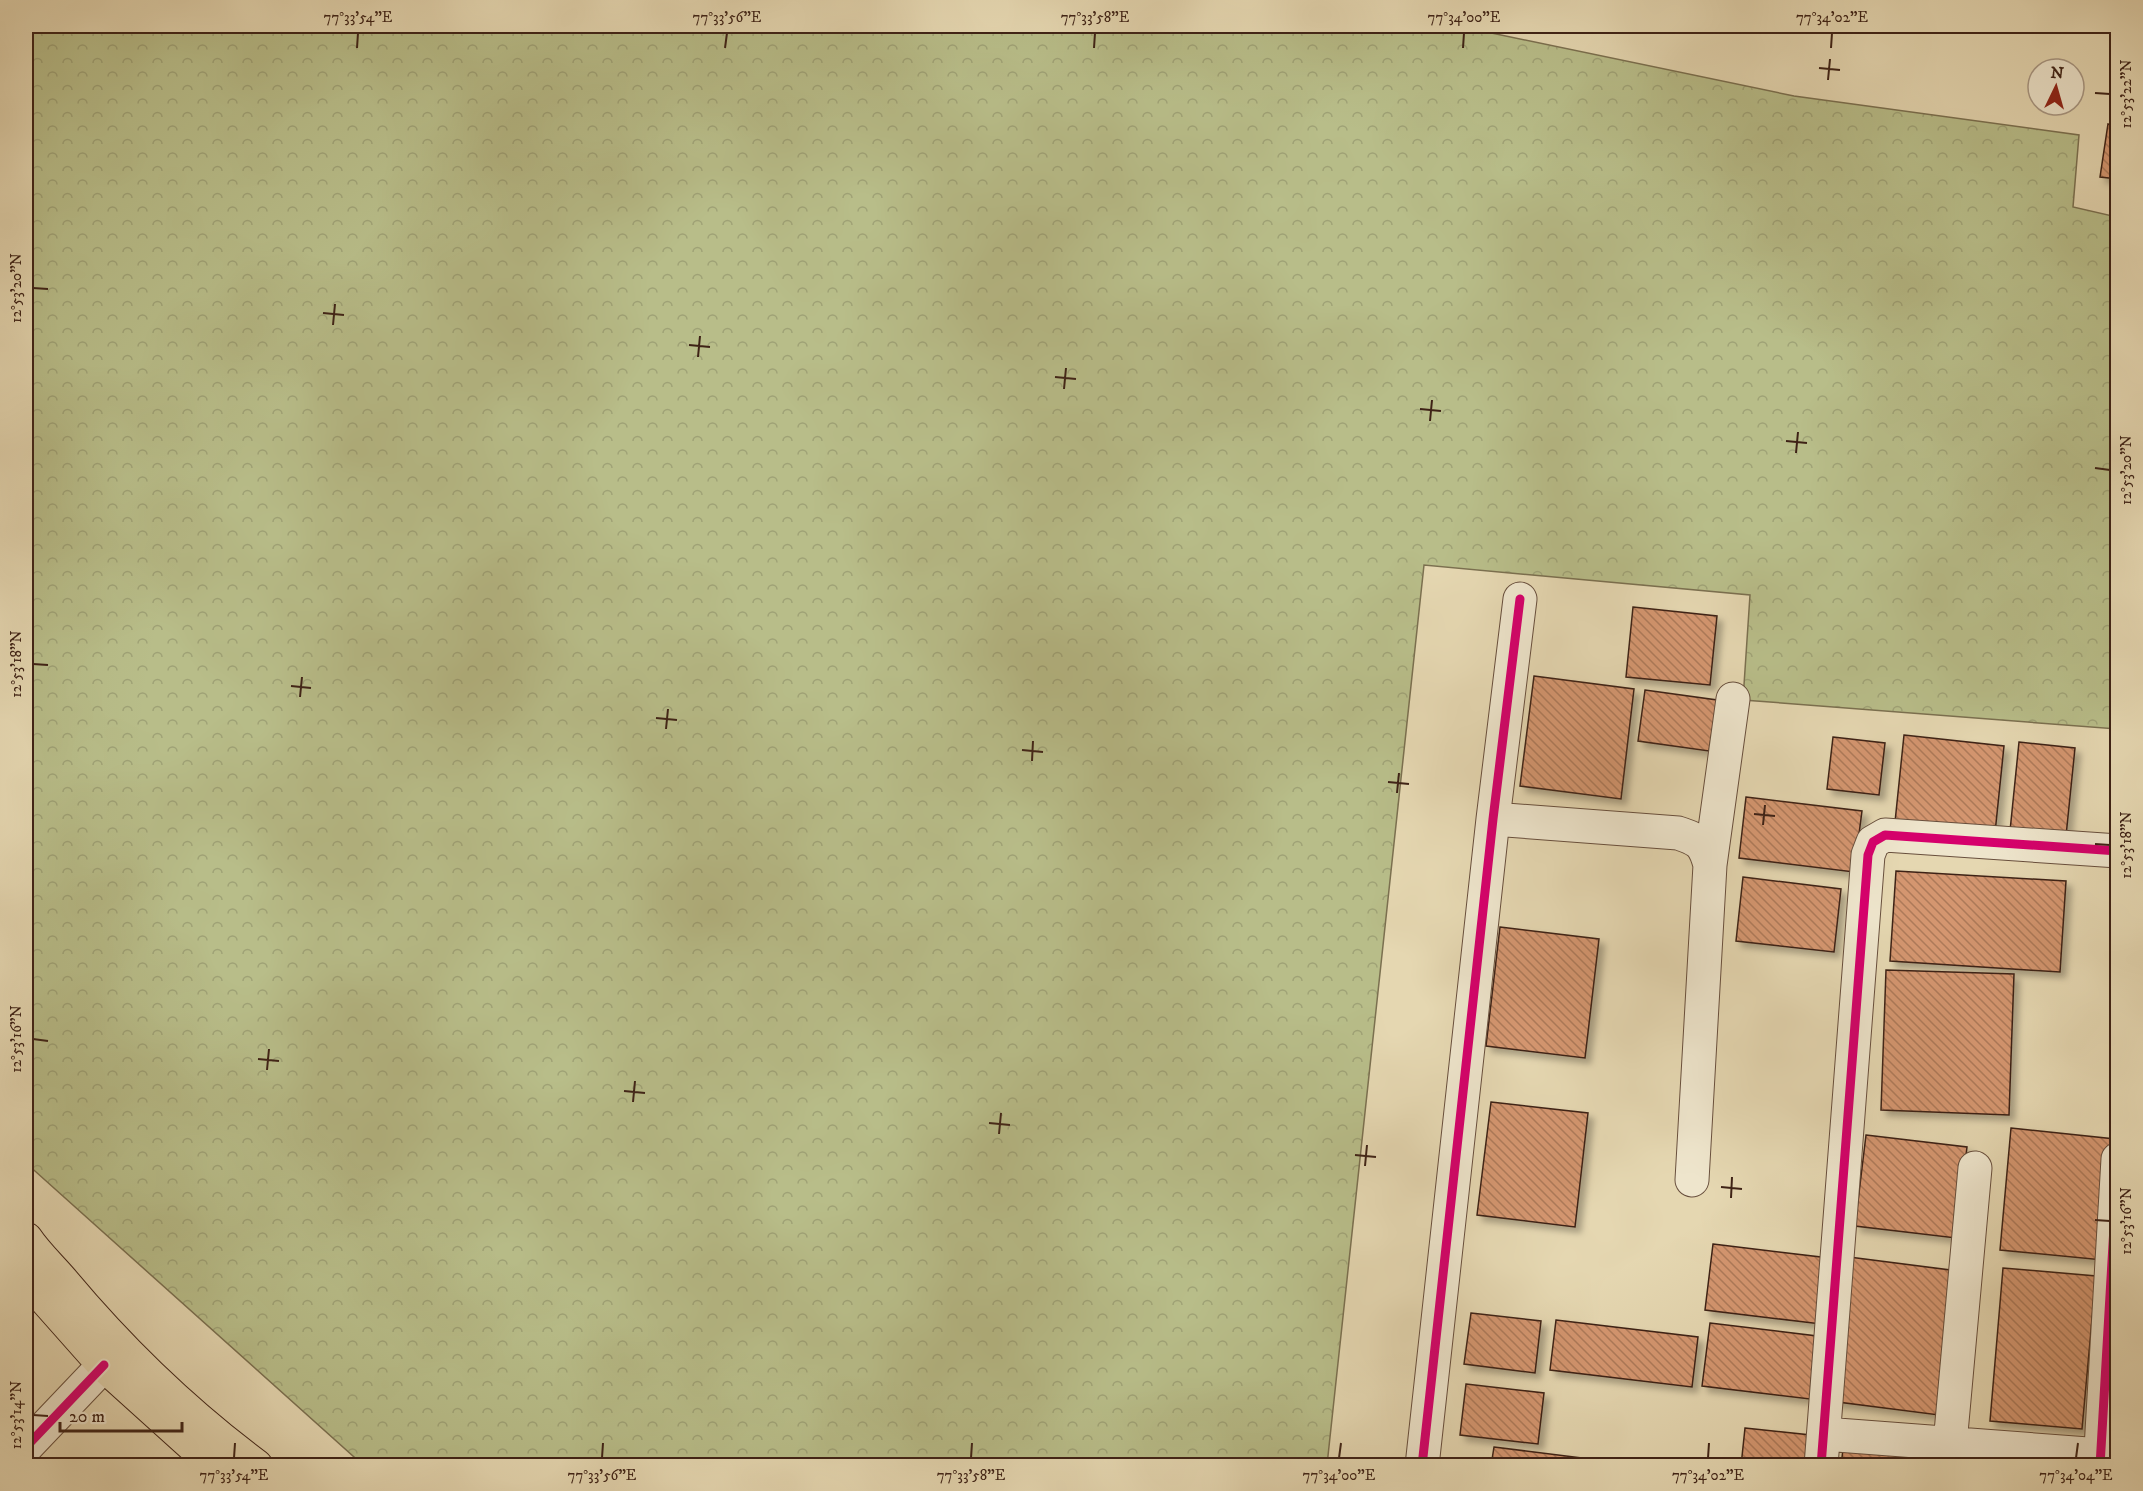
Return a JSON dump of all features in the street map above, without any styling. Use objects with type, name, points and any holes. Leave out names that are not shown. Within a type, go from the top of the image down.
[{"type":"main road","points":[[26,1239],[100,1327],[173,1395],[256,1466]]},
{"type":"main road","points":[[26,1277],[104,1365],[218,1466]]},
{"type":"street","points":[[1422,1466],[1493,819],[1520,599]]},
{"type":"street","points":[[1692,1180],[1710,865],[1733,699]]},
{"type":"street","points":[[1493,819],[1678,833],[1701,843],[1710,865]]},
{"type":"street","points":[[2118,850],[1885,835],[1873,842],[1868,855],[1823,1450],[2100,1460],[2118,1159]]},
{"type":"street","points":[[1949,1454],[1975,1168]]},
{"type":"street","points":[[26,1447],[104,1365]]},
{"type":"green space","points":[[26,26],[1458,26],[1794,96],[2079,135],[2073,207],[2117,217],[2117,729],[1743,700],[1750,595],[1424,565],[1327,1465],[363,1465],[26,1163]]},
{"type":"building","points":[[2108,124],[2118,126],[2118,179],[2100,177]]},
{"type":"building","points":[[1633,607],[1717,616],[1710,685],[1626,677]]},
{"type":"building","points":[[1534,676],[1634,689],[1621,799],[1520,786]]},
{"type":"building","points":[[1645,690],[1717,700],[1709,751],[1638,741]]},
{"type":"building","points":[[1904,735],[2004,746],[1995,833],[1895,822]]},
{"type":"building","points":[[1833,737],[1885,743],[1879,795],[1827,789]]},
{"type":"building","points":[[2019,742],[2075,748],[2066,836],[2010,831]]},
{"type":"building","points":[[1746,797],[1862,811],[1854,872],[1739,858]]},
{"type":"building","points":[[1896,871],[2066,881],[2060,972],[1890,961]]},
{"type":"building","points":[[1743,877],[1841,889],[1834,952],[1736,941]]},
{"type":"building","points":[[1500,927],[1599,939],[1585,1058],[1486,1046]]},
{"type":"building","points":[[1886,970],[2014,974],[2009,1115],[1881,1110]]},
{"type":"building","points":[[1491,1102],[1588,1113],[1575,1227],[1477,1215]]},
{"type":"building","points":[[2011,1128],[2115,1139],[2103,1260],[2000,1250]]},
{"type":"building","points":[[1866,1135],[1967,1147],[1956,1238],[1855,1226]]},
{"type":"building","points":[[1713,1244],[1829,1258],[1821,1324],[1705,1310]]},
{"type":"building","points":[[1849,1257],[1958,1271],[1939,1415],[1830,1401]]},
{"type":"building","points":[[2003,1268],[2096,1276],[2082,1429],[1990,1421]]},
{"type":"building","points":[[1471,1313],[1541,1321],[1535,1373],[1464,1364]]},
{"type":"building","points":[[1556,1320],[1698,1337],[1692,1387],[1550,1370]]},
{"type":"building","points":[[1710,1323],[1817,1336],[1810,1399],[1702,1386]]},
{"type":"building","points":[[1466,1384],[1544,1393],[1538,1444],[1460,1435]]},
{"type":"building","points":[[1745,1428],[1820,1436],[1816,1466],[1741,1466]]},
{"type":"building","points":[[1844,1441],[1900,1448],[1897,1466],[1841,1466]]},
{"type":"building","points":[[1494,1447],[1646,1466],[1491,1466]]},
{"type":"cycle path","points":[[1422,1466],[1493,819],[1520,599]]},
{"type":"cycle path","points":[[1821,1466],[1868,855],[1873,842],[1885,835],[2118,851]]},
{"type":"cycle path","points":[[2100,1466],[2118,1159]]},
{"type":"cycle path","points":[[26,1447],[104,1365]]}]
